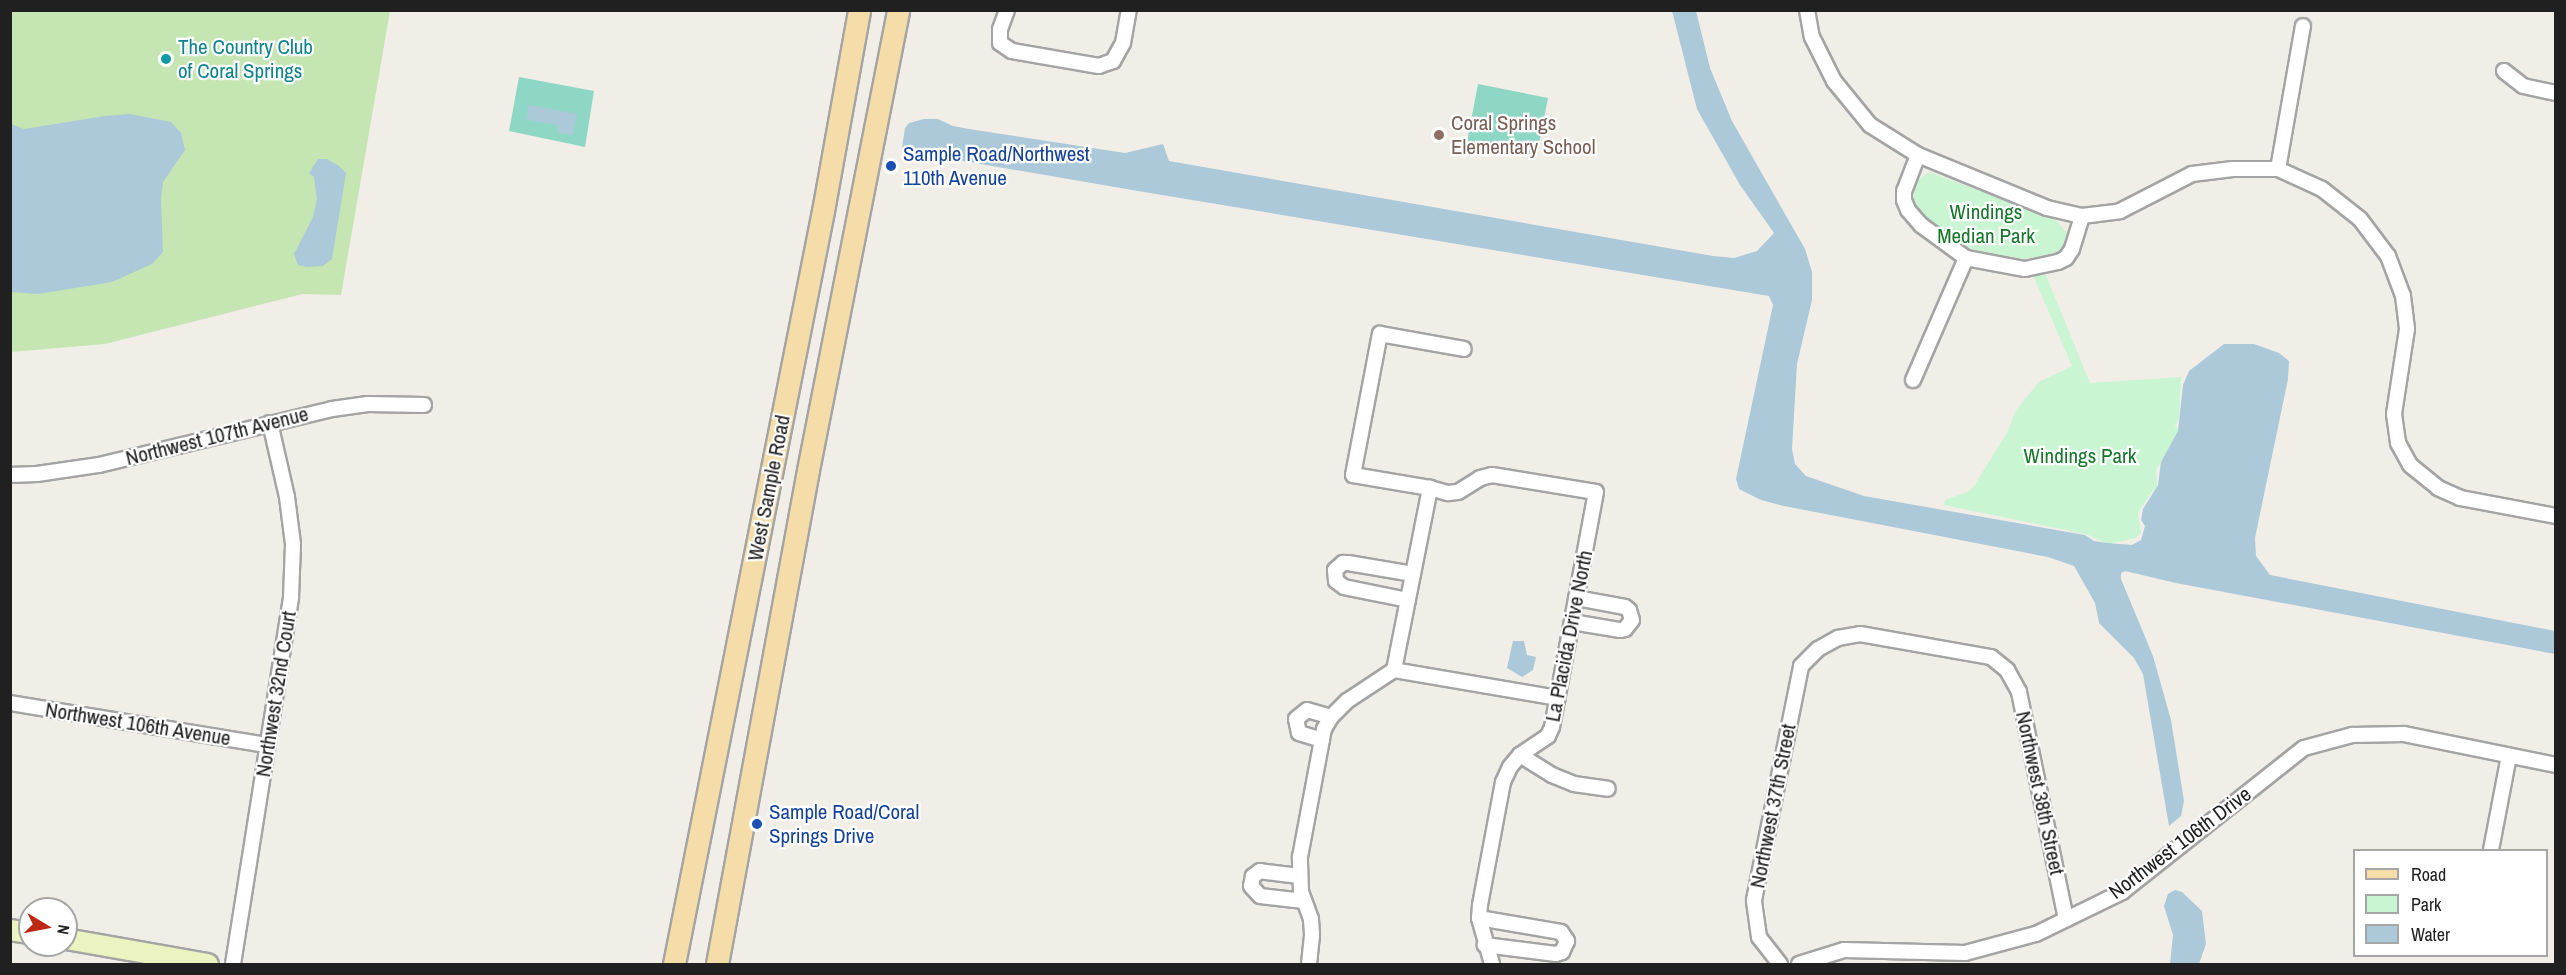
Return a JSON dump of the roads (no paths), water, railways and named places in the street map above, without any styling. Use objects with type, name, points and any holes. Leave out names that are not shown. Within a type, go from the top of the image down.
[{"type":"main road","name":"West Sample Road","points":[[674,964],[818,237],[859,10]]},
{"type":"main road","name":"West Sample Road","points":[[717,964],[808,470],[898,10]]},
{"type":"main road","points":[[78,941],[208,964]]},
{"type":"street","points":[[1007,10],[1000,29],[1000,43],[1012,51],[1099,66],[1113,61],[1123,43],[1129,10]]},
{"type":"street","points":[[1807,10],[1812,37],[1834,81],[1870,125],[1918,154],[2047,208],[2082,216],[2120,211],[2192,174],[2233,169],[2278,169],[2322,189],[2361,219],[2388,256],[2403,296],[2407,329],[2394,414],[2398,443],[2410,465],[2438,488],[2460,498],[2556,516]]},
{"type":"street","points":[[2278,169],[2303,26]]},
{"type":"street","points":[[2504,71],[2523,86],[2556,93]]},
{"type":"street","points":[[1918,154],[1904,191],[1908,210],[1921,225],[1966,258],[2025,269],[2058,262],[2066,258],[2072,249],[2082,216]]},
{"type":"street","points":[[1913,380],[1966,258]]},
{"type":"street","points":[[1394,670],[1430,488],[1353,475],[1380,334],[1464,349]]},
{"type":"street","name":"Northwest 107th Avenue","points":[[10,475],[99,465],[270,423],[368,404],[424,405]]},
{"type":"street","name":"Northwest 32nd Court","points":[[233,964],[291,597],[293,544],[287,497],[270,423]]},
{"type":"street","name":"La Placida Drive North","points":[[1430,488],[1448,493],[1458,492],[1480,478],[1492,475],[1596,492],[1558,698],[1548,736],[1520,755],[1510,767],[1503,782],[1479,918],[1492,964]]},
{"type":"street","points":[[1408,600],[1344,587],[1336,581],[1335,570],[1348,562],[1413,574]]},
{"type":"street","points":[[1572,622],[1620,630],[1625,629],[1632,620],[1629,610],[1625,607],[1576,598]]},
{"type":"street","name":"Northwest 37th Street","points":[[1780,964],[1759,937],[1754,900],[1801,666],[1818,649],[1838,638],[1860,634],[1991,657],[2007,670]]},
{"type":"street","points":[[1309,964],[1311,919],[1304,901],[1299,876],[1322,740],[1331,717],[1347,701],[1394,670],[1558,698]]},
{"type":"street","name":"Northwest 38th Street","points":[[2007,670],[2019,692],[2066,920]]},
{"type":"street","name":"Northwest 106th Avenue","points":[[10,703],[266,745]]},
{"type":"street","points":[[1322,740],[1299,733],[1296,719],[1307,710],[1331,717]]},
{"type":"street","name":"Northwest 106th Drive","points":[[1799,964],[1844,950],[1965,959],[2036,934],[2122,892],[2304,748],[2352,735],[2404,734],[2556,765]]},
{"type":"street","points":[[1520,755],[1552,775],[1574,784],[1608,789]]},
{"type":"street","points":[[2491,849],[2509,756]]},
{"type":"street","points":[[1299,876],[1260,871],[1253,876],[1251,886],[1260,896],[1304,901]]},
{"type":"street","points":[[1479,918],[1561,932],[1567,941],[1566,947],[1556,954],[1485,945]]},
{"type":"water","points":[[1672,11],[1696,11],[1710,68],[1732,121],[1805,249],[1812,272],[1812,300],[1797,364],[1792,449],[1795,464],[1806,476],[1864,496],[2085,535],[2094,541],[2132,545],[2141,540],[2145,526],[2141,520],[2143,509],[2158,485],[2161,462],[2178,431],[2183,385],[2189,371],[2224,344],[2254,344],[2279,353],[2289,361],[2288,379],[2255,538],[2256,556],[2270,575],[2555,631],[2555,654],[2176,583],[2125,571],[2121,573],[2121,579],[2153,656],[2171,720],[2184,801],[2181,816],[2169,826],[2143,674],[2134,658],[2099,623],[2095,603],[2074,566],[2048,557],[1784,506],[1761,500],[1739,489],[1736,479],[1773,305],[1769,296],[1132,190],[911,152],[902,147],[905,128],[909,123],[924,119],[938,119],[953,126],[969,129],[1125,153],[1163,144],[1169,161],[1734,258],[1757,251],[1774,233],[1740,185],[1697,109]]},
{"type":"water","points":[[529,105],[577,114],[573,135],[558,133],[558,125],[526,120]]},
{"type":"water","points":[[130,114],[171,122],[181,133],[185,150],[163,182],[161,198],[163,252],[152,264],[112,282],[38,294],[11,292],[11,124],[24,129]]},
{"type":"water","points":[[318,159],[327,159],[346,173],[332,259],[323,266],[307,267],[298,265],[294,254],[313,217],[317,199],[314,177],[309,173]]},
{"type":"water","points":[[1513,641],[1524,641],[1527,655],[1536,657],[1533,670],[1522,677],[1507,668]]},
{"type":"water","points":[[2175,890],[2182,892],[2202,911],[2206,944],[2199,964],[2170,964],[2173,935],[2164,906],[2168,894]]},
{"type":"place","name":"The Country Club of Coral Springs","points":[[166,59]]},
{"type":"place","name":"Coral Springs Elementary School","points":[[1439,135]]},
{"type":"place","name":"Sample Road/Northwest 110th Avenue","points":[[891,166]]},
{"type":"place","name":"Sample Road/Coral Springs Drive","points":[[757,824]]},
{"type":"park label","name":"Windings Median Park","points":[[1986,224]]},
{"type":"park label","name":"Windings Park","points":[[2080,456]]}]
